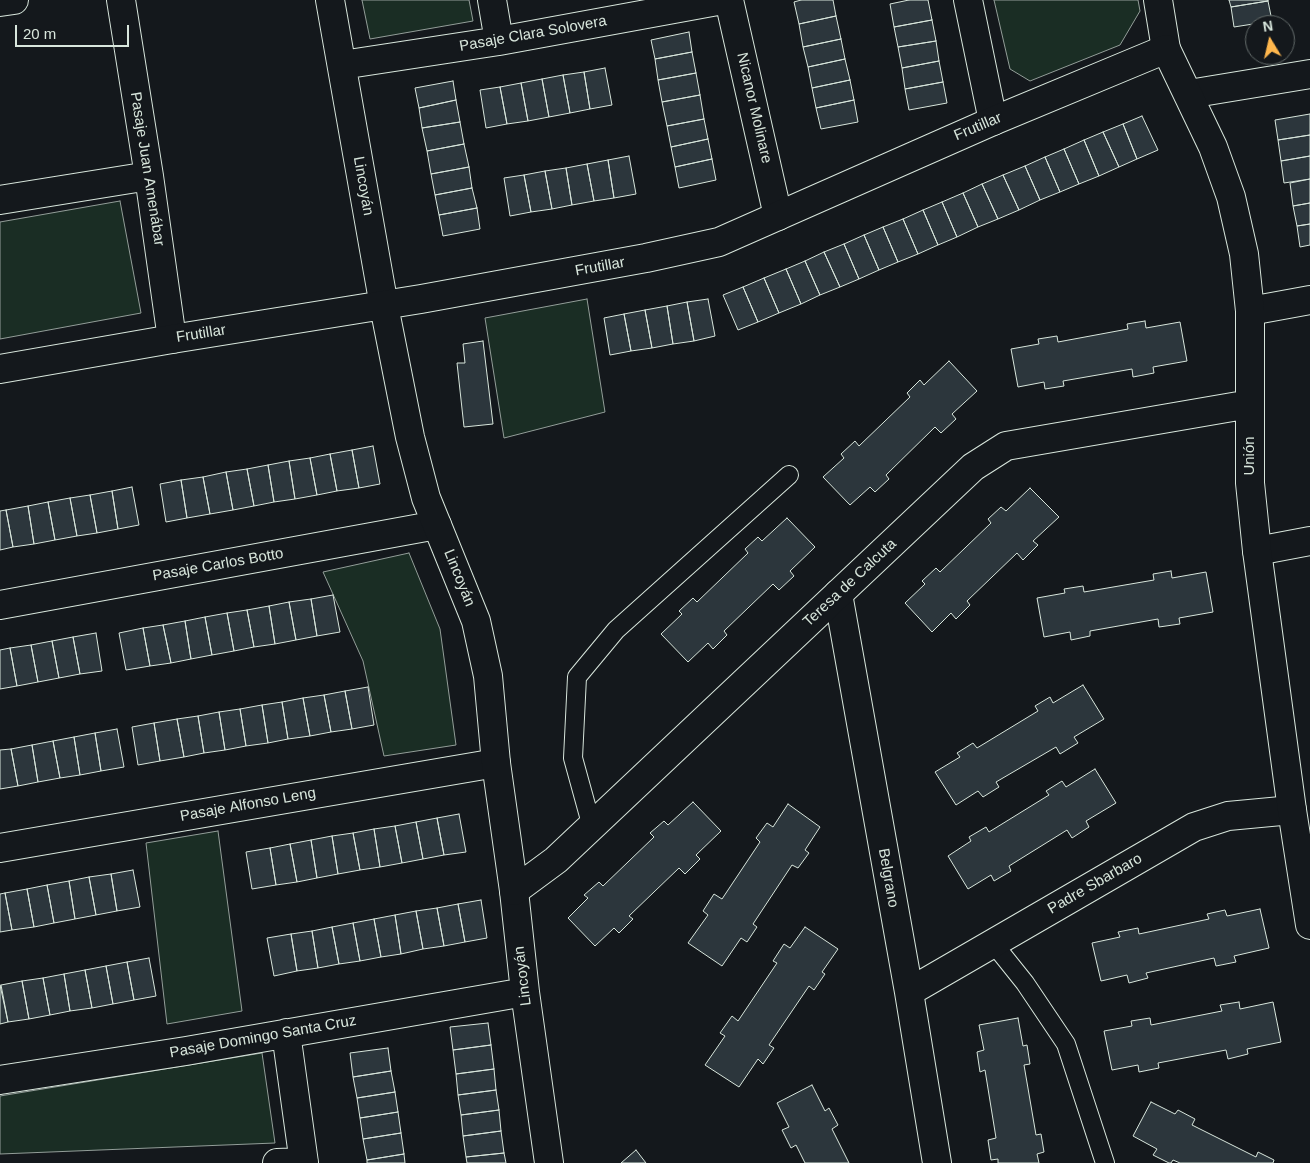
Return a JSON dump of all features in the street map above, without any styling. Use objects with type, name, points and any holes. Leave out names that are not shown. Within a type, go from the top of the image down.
[{"type":"street","points":[[0,2],[14,0]]},
{"type":"street","name":"Pasaje Juan Amenábar","points":[[121,0],[149,176],[172,339]]},
{"type":"street","name":"Lincoyán","points":[[330,0],[384,306],[410,437],[426,498],[476,621],[488,676],[496,763],[549,1163]]},
{"type":"street","points":[[492,0],[499,41]]},
{"type":"street","name":"Pasaje Clara Solovera","points":[[342,65],[499,41],[723,0]]},
{"type":"street","name":"Nicanor Molinare","points":[[730,0],[778,216]]},
{"type":"street","points":[[968,0],[993,121]]},
{"type":"street","name":"Unión","points":[[1158,0],[1166,49],[1213,147],[1231,197],[1244,254],[1250,311],[1250,483],[1257,551],[1292,810],[1310,925]]},
{"type":"street","name":"Frutillar","points":[[0,369],[172,339],[384,306],[636,260],[719,242],[993,121],[1166,49]]},
{"type":"street","points":[[1189,94],[1310,74]]},
{"type":"street","points":[[0,200],[149,176]]},
{"type":"street","points":[[1250,311],[1310,300]]},
{"type":"street","name":"Teresa de Calcuta","points":[[514,891],[556,860],[592,827],[973,467],[1006,446],[1250,404]]},
{"type":"street","name":"Pasaje Carlos Botto","points":[[0,605],[437,526]]},
{"type":"street","points":[[1257,551],[1310,541]]},
{"type":"street","name":"Belgrano","points":[[838,594],[909,992],[937,1163]]},
{"type":"street","name":"Pasaje Alfonso Leng","points":[[0,848],[496,763]]},
{"type":"street","name":"Padre Sbarbaro","points":[[909,992],[1194,827],[1228,816],[1292,810]]},
{"type":"street","name":"Pasaje Domingo Santa Cruz","points":[[0,1080],[286,1034],[525,992]]},
{"type":"street","points":[[286,1034],[295,1163]]},
{"type":"lane","points":[[592,827],[573,758],[577,677],[616,630],[790,475]]},
{"type":"lane","points":[[993,943],[1026,983],[1066,1044],[1105,1163]]},
{"type":"green space","points":[[362,0],[469,0],[473,21],[370,39]]},
{"type":"green space","points":[[994,0],[1138,0],[1140,11],[1120,45],[1030,81],[1010,69]]},
{"type":"green space","points":[[120,201],[141,313],[0,339],[0,222]]},
{"type":"green space","points":[[587,299],[605,412],[504,438],[485,318]]},
{"type":"green space","points":[[409,553],[440,629],[456,745],[384,756],[363,661],[323,572]]},
{"type":"green space","points":[[218,831],[242,1011],[167,1024],[146,843]]},
{"type":"green space","points":[[262,1053],[275,1143],[0,1154],[0,1096]]},
{"type":"building","points":[[801,0],[833,0],[836,16],[799,24],[794,2]]},
{"type":"building","points":[[909,0],[928,0],[932,20],[894,27],[890,4]]},
{"type":"building","points":[[1229,0],[1268,0],[1268,1],[1231,7]]},
{"type":"building","points":[[1268,1],[1271,15],[1245,15],[1245,25],[1234,27],[1231,7]]},
{"type":"building","points":[[836,16],[841,39],[803,47],[799,24]]},
{"type":"building","points":[[932,20],[936,41],[898,47],[894,27]]},
{"type":"building","points":[[689,32],[692,52],[655,59],[651,40]]},
{"type":"building","points":[[841,39],[845,59],[808,67],[803,47]]},
{"type":"building","points":[[936,41],[939,61],[902,68],[898,47]]},
{"type":"building","points":[[692,52],[696,73],[658,80],[655,59]]},
{"type":"building","points":[[845,59],[850,80],[812,88],[808,67]]},
{"type":"building","points":[[939,61],[943,82],[905,89],[902,68]]},
{"type":"building","points":[[605,68],[612,105],[590,109],[584,72]]},
{"type":"building","points":[[584,72],[590,109],[570,113],[563,75]]},
{"type":"building","points":[[696,73],[700,95],[662,102],[658,80]]},
{"type":"building","points":[[563,75],[570,113],[549,117],[542,79]]},
{"type":"building","points":[[542,79],[549,117],[528,121],[521,83]]},
{"type":"building","points":[[850,80],[854,100],[816,108],[812,88]]},
{"type":"building","points":[[453,81],[456,100],[419,108],[415,88]]},
{"type":"building","points":[[943,82],[947,103],[909,110],[905,89]]},
{"type":"building","points":[[521,83],[528,121],[507,124],[500,87]]},
{"type":"building","points":[[500,87],[507,124],[486,128],[480,90]]},
{"type":"building","points":[[700,95],[704,119],[667,126],[662,102]]},
{"type":"building","points":[[456,100],[460,122],[422,128],[419,108]]},
{"type":"building","points":[[854,100],[858,122],[821,129],[816,108]]},
{"type":"building","points":[[1310,114],[1310,135],[1278,140],[1275,120]]},
{"type":"building","points":[[1142,116],[1158,150],[1137,159],[1123,124]]},
{"type":"building","points":[[704,119],[708,139],[671,147],[667,126]]},
{"type":"building","points":[[460,122],[464,144],[427,151],[422,128]]},
{"type":"building","points":[[1123,124],[1137,159],[1119,167],[1103,132]]},
{"type":"building","points":[[1103,132],[1119,167],[1099,176],[1084,140]]},
{"type":"building","points":[[1310,135],[1310,156],[1281,161],[1278,140]]},
{"type":"building","points":[[708,139],[712,159],[675,167],[671,147]]},
{"type":"building","points":[[1084,140],[1099,176],[1079,184],[1064,149]]},
{"type":"building","points":[[464,144],[469,167],[431,174],[427,151]]},
{"type":"building","points":[[1064,149],[1079,184],[1060,192],[1045,157]]},
{"type":"building","points":[[629,156],[636,194],[614,198],[608,160]]},
{"type":"building","points":[[1310,156],[1310,179],[1284,183],[1281,161]]},
{"type":"building","points":[[1045,157],[1060,192],[1040,200],[1025,166]]},
{"type":"building","points":[[712,159],[716,180],[679,188],[675,167]]},
{"type":"building","points":[[608,160],[614,198],[594,201],[587,164]]},
{"type":"building","points":[[587,164],[594,201],[572,205],[566,168]]},
{"type":"building","points":[[1025,166],[1040,200],[1019,210],[1003,175]]},
{"type":"building","points":[[469,167],[472,188],[435,195],[431,174]]},
{"type":"building","points":[[566,168],[572,205],[552,209],[545,171]]},
{"type":"building","points":[[545,171],[552,209],[531,212],[524,175]]},
{"type":"building","points":[[524,175],[531,212],[510,216],[504,178]]},
{"type":"building","points":[[1003,175],[1019,210],[998,219],[982,184]]},
{"type":"building","points":[[1310,179],[1310,203],[1293,206],[1290,183]]},
{"type":"building","points":[[982,184],[998,219],[978,227],[963,193]]},
{"type":"building","points":[[472,188],[477,208],[439,215],[435,195]]},
{"type":"building","points":[[963,193],[978,227],[957,237],[942,202]]},
{"type":"building","points":[[942,202],[957,237],[938,245],[923,210]]},
{"type":"building","points":[[1310,203],[1310,224],[1297,226],[1293,206]]},
{"type":"building","points":[[477,208],[480,229],[443,236],[439,215]]},
{"type":"building","points":[[923,210],[938,245],[918,254],[903,219]]},
{"type":"building","points":[[903,219],[918,254],[898,262],[883,227]]},
{"type":"building","points":[[1310,224],[1310,245],[1300,247],[1297,226]]},
{"type":"building","points":[[883,227],[898,262],[879,270],[864,235]]},
{"type":"building","points":[[864,235],[879,270],[859,279],[844,244]]},
{"type":"building","points":[[844,244],[859,279],[840,287],[824,252]]},
{"type":"building","points":[[824,252],[840,287],[820,295],[805,261]]},
{"type":"building","points":[[805,261],[820,295],[801,304],[786,269]]},
{"type":"building","points":[[786,269],[801,304],[779,313],[764,278]]},
{"type":"building","points":[[764,278],[779,313],[758,322],[743,287]]},
{"type":"building","points":[[743,287],[758,322],[738,330],[723,295]]},
{"type":"building","points":[[708,299],[715,336],[694,341],[687,302]]},
{"type":"building","points":[[687,302],[694,341],[673,344],[667,306]]},
{"type":"building","points":[[667,306],[673,344],[652,348],[645,310]]},
{"type":"building","points":[[645,310],[652,348],[631,351],[624,314]]},
{"type":"building","points":[[624,314],[631,351],[610,355],[604,318]]},
{"type":"building","points":[[1145,321],[1146,328],[1180,322],[1187,361],[1153,367],[1154,373],[1133,377],[1132,369],[1063,381],[1064,386],[1045,389],[1044,382],[1018,387],[1011,349],[1039,344],[1038,339],[1057,336],[1058,342],[1128,329],[1127,324]]},
{"type":"building","points":[[483,341],[493,424],[464,427],[457,363],[465,363],[463,344]]},
{"type":"building","points":[[949,361],[977,391],[952,414],[956,419],[941,433],[935,427],[886,475],[889,479],[875,492],[870,487],[850,505],[823,477],[844,458],[841,454],[855,441],[859,446],[910,397],[907,393],[920,380],[924,385]]},
{"type":"building","points":[[373,446],[380,484],[359,488],[352,450]]},
{"type":"building","points":[[352,450],[359,488],[337,491],[330,454]]},
{"type":"building","points":[[330,454],[337,491],[317,495],[310,458]]},
{"type":"building","points":[[310,458],[317,495],[295,499],[289,461]]},
{"type":"building","points":[[289,461],[295,499],[274,502],[268,465]]},
{"type":"building","points":[[268,465],[274,502],[254,506],[247,469]]},
{"type":"building","points":[[247,469],[254,506],[233,510],[226,472]]},
{"type":"building","points":[[226,472],[233,510],[210,514],[203,477]]},
{"type":"building","points":[[203,477],[210,514],[187,518],[181,480]]},
{"type":"building","points":[[181,480],[187,518],[166,522],[160,484]]},
{"type":"building","points":[[132,487],[139,525],[118,529],[112,491]]},
{"type":"building","points":[[1030,488],[1059,517],[1033,541],[1038,545],[1023,560],[1017,553],[967,601],[970,605],[956,619],[951,613],[932,632],[905,603],[925,584],[922,581],[936,568],[940,572],[991,523],[988,519],[1001,507],[1006,511]]},
{"type":"building","points":[[112,491],[118,529],[97,533],[90,495]]},
{"type":"building","points":[[90,495],[97,533],[77,536],[70,498]]},
{"type":"building","points":[[70,498],[77,536],[55,540],[48,502]]},
{"type":"building","points":[[48,502],[55,540],[34,544],[28,506]]},
{"type":"building","points":[[28,506],[34,544],[13,547],[6,510]]},
{"type":"building","points":[[6,510],[13,547],[0,550],[0,511]]},
{"type":"building","points":[[787,518],[815,547],[790,571],[794,576],[779,590],[773,584],[724,631],[727,635],[713,649],[708,643],[688,662],[661,634],[682,614],[679,611],[693,598],[697,602],[748,553],[745,549],[758,537],[762,541]]},
{"type":"building","points":[[1171,571],[1172,578],[1206,572],[1213,612],[1179,618],[1180,624],[1159,627],[1158,619],[1090,631],[1090,636],[1071,640],[1070,632],[1044,637],[1037,598],[1065,593],[1064,589],[1083,586],[1084,592],[1154,580],[1153,574]]},
{"type":"building","points":[[333,595],[340,632],[317,636],[311,599]]},
{"type":"building","points":[[311,599],[317,636],[296,640],[289,602]]},
{"type":"building","points":[[289,602],[296,640],[275,644],[269,606]]},
{"type":"building","points":[[269,606],[275,644],[254,647],[247,610]]},
{"type":"building","points":[[247,610],[254,647],[234,651],[227,613]]},
{"type":"building","points":[[227,613],[234,651],[212,655],[205,617]]},
{"type":"building","points":[[205,617],[212,655],[191,659],[185,621]]},
{"type":"building","points":[[185,621],[191,659],[171,663],[163,625]]},
{"type":"building","points":[[163,625],[171,663],[150,666],[143,628]]},
{"type":"building","points":[[143,628],[150,666],[126,670],[119,633]]},
{"type":"building","points":[[96,633],[102,671],[80,674],[73,637]]},
{"type":"building","points":[[73,637],[80,674],[59,678],[52,641]]},
{"type":"building","points":[[52,641],[59,678],[38,682],[31,645]]},
{"type":"building","points":[[31,645],[38,682],[17,686],[10,648]]},
{"type":"building","points":[[10,648],[17,686],[0,689],[0,650]]},
{"type":"building","points":[[1083,685],[1104,719],[1074,737],[1078,743],[1060,754],[1056,747],[996,782],[999,787],[983,797],[978,791],[956,805],[935,772],[960,757],[957,753],[973,743],[977,748],[1038,711],[1035,706],[1050,697],[1053,703]]},
{"type":"building","points":[[368,687],[374,725],[352,729],[345,691]]},
{"type":"building","points":[[345,691],[352,729],[331,732],[324,695]]},
{"type":"building","points":[[324,695],[331,732],[310,736],[303,698]]},
{"type":"building","points":[[303,698],[310,736],[288,739],[282,702]]},
{"type":"building","points":[[282,702],[288,739],[268,743],[262,705]]},
{"type":"building","points":[[262,705],[268,743],[246,746],[240,709]]},
{"type":"building","points":[[240,709],[246,746],[225,750],[219,712]]},
{"type":"building","points":[[219,712],[225,750],[204,753],[198,716]]},
{"type":"building","points":[[198,716],[204,753],[184,757],[177,719]]},
{"type":"building","points":[[177,719],[184,757],[160,761],[154,723]]},
{"type":"building","points":[[154,723],[160,761],[138,765],[132,727]]},
{"type":"building","points":[[117,729],[124,767],[101,771],[95,733]]},
{"type":"building","points":[[95,733],[101,771],[80,775],[74,737]]},
{"type":"building","points":[[74,737],[80,775],[60,778],[53,741]]},
{"type":"building","points":[[53,741],[60,778],[38,782],[32,745]]},
{"type":"building","points":[[32,745],[38,782],[18,786],[11,749]]},
{"type":"building","points":[[11,749],[18,786],[0,789],[0,750]]},
{"type":"building","points":[[1095,769],[1116,803],[1086,821],[1089,827],[1072,838],[1067,830],[1009,866],[1011,871],[994,881],[991,875],[968,889],[948,856],[971,841],[969,837],[986,827],[989,832],[1049,795],[1046,791],[1062,781],[1066,787]]},
{"type":"building","points":[[693,802],[721,831],[696,855],[700,859],[685,874],[679,868],[629,916],[633,919],[619,933],[614,928],[595,946],[568,918],[588,898],[584,895],[599,882],[603,886],[654,837],[650,833],[664,821],[668,825]]},
{"type":"building","points":[[788,804],[820,827],[805,850],[809,853],[798,868],[792,865],[753,924],[757,927],[747,942],[741,938],[722,966],[688,943],[708,915],[703,911],[714,894],[722,899],[760,842],[756,838],[767,823],[773,827]]},
{"type":"building","points":[[459,814],[466,852],[444,855],[437,818]]},
{"type":"building","points":[[437,818],[444,855],[423,859],[416,822]]},
{"type":"building","points":[[416,822],[423,859],[402,863],[395,826]]},
{"type":"building","points":[[395,826],[402,863],[380,867],[374,829]]},
{"type":"building","points":[[374,829],[380,867],[360,870],[353,833]]},
{"type":"building","points":[[353,833],[360,870],[338,874],[332,836]]},
{"type":"building","points":[[332,836],[338,874],[317,878],[311,840]]},
{"type":"building","points":[[311,840],[317,878],[297,882],[290,844]]},
{"type":"building","points":[[290,844],[297,882],[276,885],[270,848]]},
{"type":"building","points":[[270,848],[276,885],[252,889],[246,852]]},
{"type":"building","points":[[133,870],[140,907],[117,911],[111,874]]},
{"type":"building","points":[[111,874],[117,911],[96,915],[89,877]]},
{"type":"building","points":[[89,877],[96,915],[75,919],[69,881]]},
{"type":"building","points":[[69,881],[75,919],[54,923],[47,885]]},
{"type":"building","points":[[47,885],[54,923],[34,927],[27,889]]},
{"type":"building","points":[[27,889],[34,927],[12,930],[5,893]]},
{"type":"building","points":[[5,893],[12,930],[0,932],[0,894]]},
{"type":"building","points":[[481,900],[487,938],[465,942],[458,904]]},
{"type":"building","points":[[458,904],[465,942],[444,946],[437,908]]},
{"type":"building","points":[[437,908],[444,946],[423,949],[416,911]]},
{"type":"building","points":[[1260,909],[1269,948],[1234,956],[1236,962],[1216,966],[1214,958],[1146,973],[1148,978],[1129,983],[1127,975],[1101,981],[1092,943],[1120,937],[1118,932],[1138,928],[1139,934],[1209,919],[1207,914],[1225,910],[1227,916]]},
{"type":"building","points":[[416,911],[423,949],[401,954],[395,915]]},
{"type":"building","points":[[395,915],[401,954],[381,957],[374,919]]},
{"type":"building","points":[[374,919],[381,957],[360,961],[353,923]]},
{"type":"building","points":[[353,923],[360,961],[339,964],[332,927]]},
{"type":"building","points":[[332,927],[339,964],[318,968],[312,931]]},
{"type":"building","points":[[805,927],[838,949],[822,972],[825,974],[814,990],[809,986],[769,1045],[774,1048],[763,1064],[758,1059],[739,1087],[705,1065],[725,1036],[720,1033],[732,1016],[738,1021],[777,963],[773,961],[784,944],[790,948]]},
{"type":"building","points":[[312,931],[318,968],[297,971],[291,934]]},
{"type":"building","points":[[291,934],[297,971],[274,976],[267,938]]},
{"type":"building","points":[[149,958],[156,996],[134,1000],[127,962]]},
{"type":"building","points":[[127,962],[134,1000],[113,1004],[106,966]]},
{"type":"building","points":[[106,966],[113,1004],[92,1008],[85,970]]},
{"type":"building","points":[[85,970],[92,1008],[70,1011],[64,974]]},
{"type":"building","points":[[64,974],[70,1011],[50,1015],[43,978]]},
{"type":"building","points":[[43,978],[50,1015],[29,1019],[22,981]]},
{"type":"building","points":[[22,981],[29,1019],[8,1022],[1,985]]},
{"type":"building","points":[[0,985],[8,1022],[0,1024]]},
{"type":"building","points":[[1239,1002],[1240,1009],[1273,1002],[1281,1042],[1247,1049],[1248,1054],[1228,1059],[1226,1050],[1158,1063],[1159,1068],[1139,1072],[1138,1065],[1112,1070],[1104,1031],[1132,1026],[1131,1021],[1150,1018],[1151,1025],[1222,1011],[1220,1005]]},
{"type":"building","points":[[1018,1018],[1023,1046],[1027,1045],[1030,1064],[1024,1065],[1036,1135],[1041,1134],[1044,1152],[1037,1154],[1039,1163],[998,1163],[998,1159],[991,1160],[988,1140],[996,1138],[985,1070],[980,1072],[977,1052],[984,1050],[979,1025]]},
{"type":"building","points":[[488,1023],[491,1045],[453,1050],[450,1027]]},
{"type":"building","points":[[491,1045],[494,1069],[456,1074],[453,1050]]},
{"type":"building","points":[[388,1048],[391,1071],[353,1077],[350,1053]]},
{"type":"building","points":[[494,1069],[496,1090],[458,1095],[456,1074]]},
{"type":"building","points":[[391,1071],[395,1092],[357,1098],[353,1077]]},
{"type":"building","points":[[812,1085],[825,1111],[829,1108],[838,1125],[832,1129],[849,1163],[805,1163],[796,1145],[791,1148],[782,1130],[789,1127],[777,1103]]},
{"type":"building","points":[[496,1090],[499,1110],[461,1115],[458,1095]]},
{"type":"building","points":[[395,1092],[398,1112],[360,1118],[357,1098]]},
{"type":"building","points":[[1151,1102],[1175,1114],[1178,1110],[1195,1119],[1192,1125],[1256,1157],[1258,1152],[1274,1160],[1273,1163],[1180,1163],[1173,1160],[1169,1163],[1153,1155],[1157,1149],[1133,1136]]},
{"type":"building","points":[[499,1110],[501,1131],[463,1136],[461,1115]]},
{"type":"building","points":[[398,1112],[401,1133],[363,1139],[360,1118]]},
{"type":"building","points":[[501,1131],[504,1153],[466,1157],[463,1136]]},
{"type":"building","points":[[401,1133],[404,1154],[367,1160],[363,1139]]},
{"type":"building","points":[[636,1150],[646,1163],[621,1163]]},
{"type":"building","points":[[504,1153],[506,1163],[467,1163],[466,1157]]},
{"type":"building","points":[[404,1154],[405,1163],[367,1163],[367,1160]]}]
